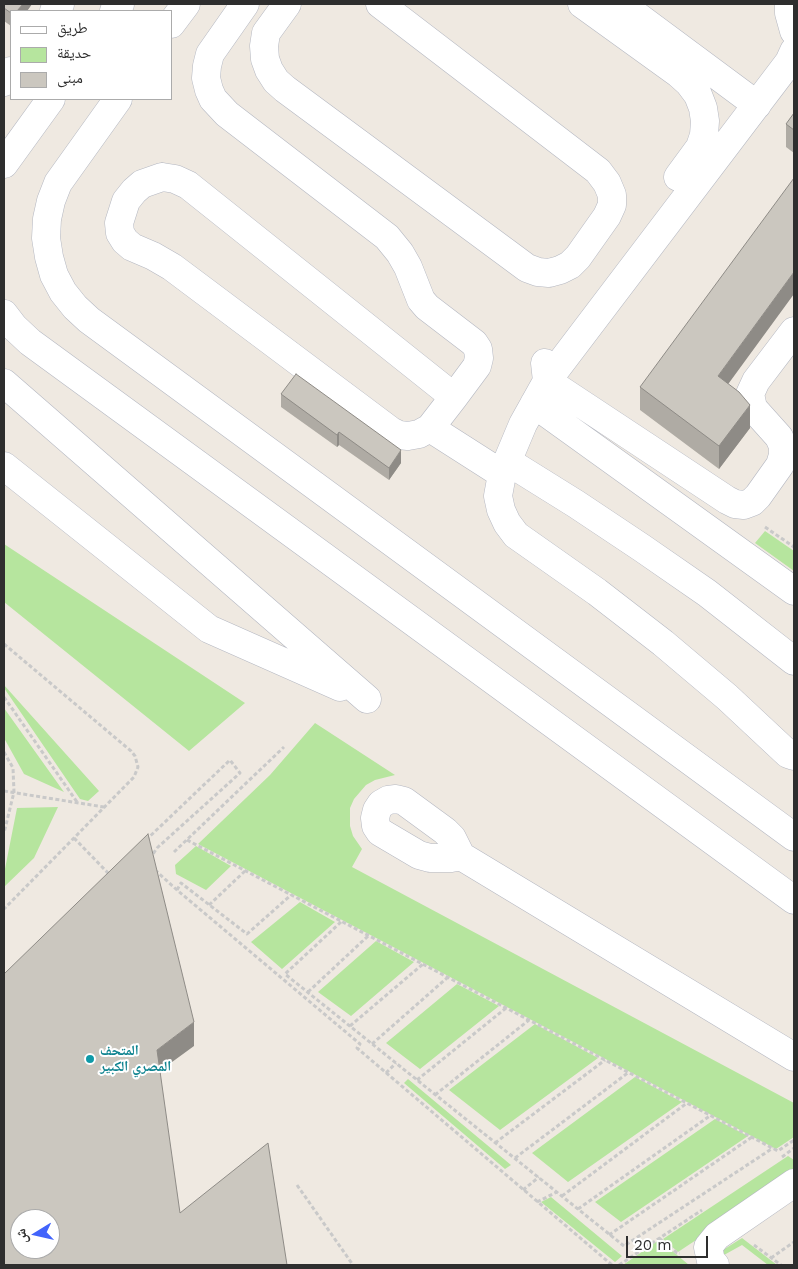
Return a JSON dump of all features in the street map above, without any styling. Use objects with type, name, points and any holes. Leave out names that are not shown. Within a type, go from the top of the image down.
[{"type":"street","points":[[172,23],[186,4]]},
{"type":"street","points":[[245,4],[210,54],[206,78],[213,99],[227,114],[387,237],[404,260],[421,300],[427,307],[474,343],[479,358],[477,366],[430,428],[420,434],[399,435],[390,431],[172,267],[124,241],[119,223],[126,201],[134,191],[152,180],[162,177],[175,179],[188,185],[454,396]]},
{"type":"street","points":[[287,4],[266,33],[264,46],[265,59],[276,81],[527,268],[549,273],[570,265],[608,216],[612,205],[612,196],[607,183],[598,171],[380,4]]},
{"type":"street","points":[[541,393],[545,361],[553,342],[700,147],[704,135],[703,108],[698,95],[689,83],[582,4]]},
{"type":"street","points":[[621,4],[757,105]]},
{"type":"street","points":[[788,4],[794,32]]},
{"type":"street","points":[[794,51],[790,62],[541,393],[523,424],[505,468],[498,496],[501,510],[507,523],[516,535],[597,592],[663,643],[727,697],[788,754],[794,756]]},
{"type":"street","points":[[4,164],[50,100]]},
{"type":"street","points":[[117,100],[58,184],[49,210],[46,238],[48,258],[63,292],[75,307],[89,320],[794,837]]},
{"type":"street","points":[[4,314],[14,327],[30,342],[794,900]]},
{"type":"street","points":[[541,393],[727,500],[735,504],[744,505],[752,502],[758,496],[780,464],[783,455],[783,446],[779,437],[753,408],[750,394],[756,381],[794,331]]},
{"type":"street","points":[[4,383],[367,699],[210,629],[4,466]]},
{"type":"street","points":[[541,393],[794,591]]},
{"type":"street","points":[[430,428],[576,504],[707,593],[794,661]]},
{"type":"street","points":[[461,856],[794,1058]]},
{"type":"street","points":[[715,1265],[711,1261],[708,1248],[717,1236],[794,1183]]},
{"type":"path","points":[[4,644],[135,756],[138,767],[134,777],[4,908]]},
{"type":"path","points":[[4,697],[77,802]]},
{"type":"path","points":[[174,852],[284,747]]},
{"type":"path","points":[[4,752],[13,768],[14,792],[4,833]]},
{"type":"path","points":[[145,841],[230,760],[240,773],[168,837],[153,854],[153,867],[177,890],[360,1044],[357,1048],[612,1265]]},
{"type":"path","points":[[4,791],[104,807]]},
{"type":"path","points":[[74,838],[110,875]]},
{"type":"path","points":[[187,840],[778,1151],[794,1140]]},
{"type":"path","points":[[209,905],[245,871]]},
{"type":"path","points":[[177,890],[181,883],[247,934],[291,895]]},
{"type":"path","points":[[341,922],[285,974],[624,1246],[773,1148]]},
{"type":"path","points":[[308,992],[368,936]]},
{"type":"path","points":[[350,1026],[422,964]]},
{"type":"path","points":[[372,1044],[448,977]]},
{"type":"path","points":[[417,1080],[506,1008]]},
{"type":"path","points":[[435,1095],[529,1020]]},
{"type":"path","points":[[495,1143],[604,1060]]},
{"type":"path","points":[[386,1073],[396,1063]]},
{"type":"path","points":[[515,1158],[629,1072]]},
{"type":"path","points":[[562,1196],[687,1103]]},
{"type":"path","points":[[578,1209],[711,1115]]},
{"type":"path","points":[[609,1235],[752,1137]]},
{"type":"path","points":[[523,1190],[539,1178]]},
{"type":"path","points":[[297,1185],[353,1265]]},
{"type":"path","points":[[537,1202],[557,1192]]},
{"type":"path","points":[[731,1227],[780,1265]]},
{"type":"path","points":[[771,1258],[794,1242]]},
{"type":"green space","points":[[765,531],[794,551],[794,571],[755,543]]},
{"type":"green space","points":[[4,544],[245,703],[189,751],[4,602]]},
{"type":"green space","points":[[4,685],[99,791],[88,801],[80,799],[4,688]]},
{"type":"green space","points":[[4,708],[64,792],[24,774],[4,738]]},
{"type":"green space","points":[[315,723],[395,775],[375,780],[366,785],[354,799],[350,808],[350,826],[353,836],[362,849],[352,867],[794,1103],[794,1137],[776,1149],[198,844],[270,775]]},
{"type":"green space","points":[[58,807],[34,858],[4,887],[4,874],[17,808]]},
{"type":"green space","points":[[196,846],[231,866],[206,890],[176,874],[175,865]]},
{"type":"green space","points":[[300,902],[335,922],[282,969],[251,942]]},
{"type":"green space","points":[[376,941],[414,962],[351,1016],[318,992]]},
{"type":"green space","points":[[457,984],[499,1006],[420,1069],[386,1043]]},
{"type":"green space","points":[[535,1024],[598,1058],[500,1130],[449,1090]]},
{"type":"green space","points":[[635,1077],[682,1102],[568,1182],[532,1153]]},
{"type":"green space","points":[[408,1079],[511,1165],[505,1169],[404,1083]]},
{"type":"green space","points":[[715,1119],[748,1136],[621,1222],[595,1202]]},
{"type":"green space","points":[[788,1156],[794,1160],[794,1175],[678,1252],[663,1239]]},
{"type":"green space","points":[[551,1197],[622,1256],[615,1262],[541,1202]]},
{"type":"green space","points":[[742,1238],[777,1265],[768,1265],[742,1245],[724,1255],[723,1250]]},
{"type":"green space","points":[[659,1240],[689,1265],[623,1265]]},
{"type":"building","points":[[4,4],[23,4],[18,10],[10,10],[10,12],[4,8]]},
{"type":"building","points":[[794,113],[794,130],[786,124]]},
{"type":"building","points":[[794,178],[794,272],[718,376],[739,392],[750,405],[719,446],[640,387]]},
{"type":"building","points":[[296,374],[401,450],[389,468],[339,432],[337,435],[281,394]]},
{"type":"building","name":"المتحف المصري الكبير","points":[[148,834],[194,1022],[157,1050],[180,1213],[268,1143],[287,1265],[4,1265],[4,974]]},
{"type":"place","name":"المتحف المصري الكبير","points":[[90,1059]]}]
